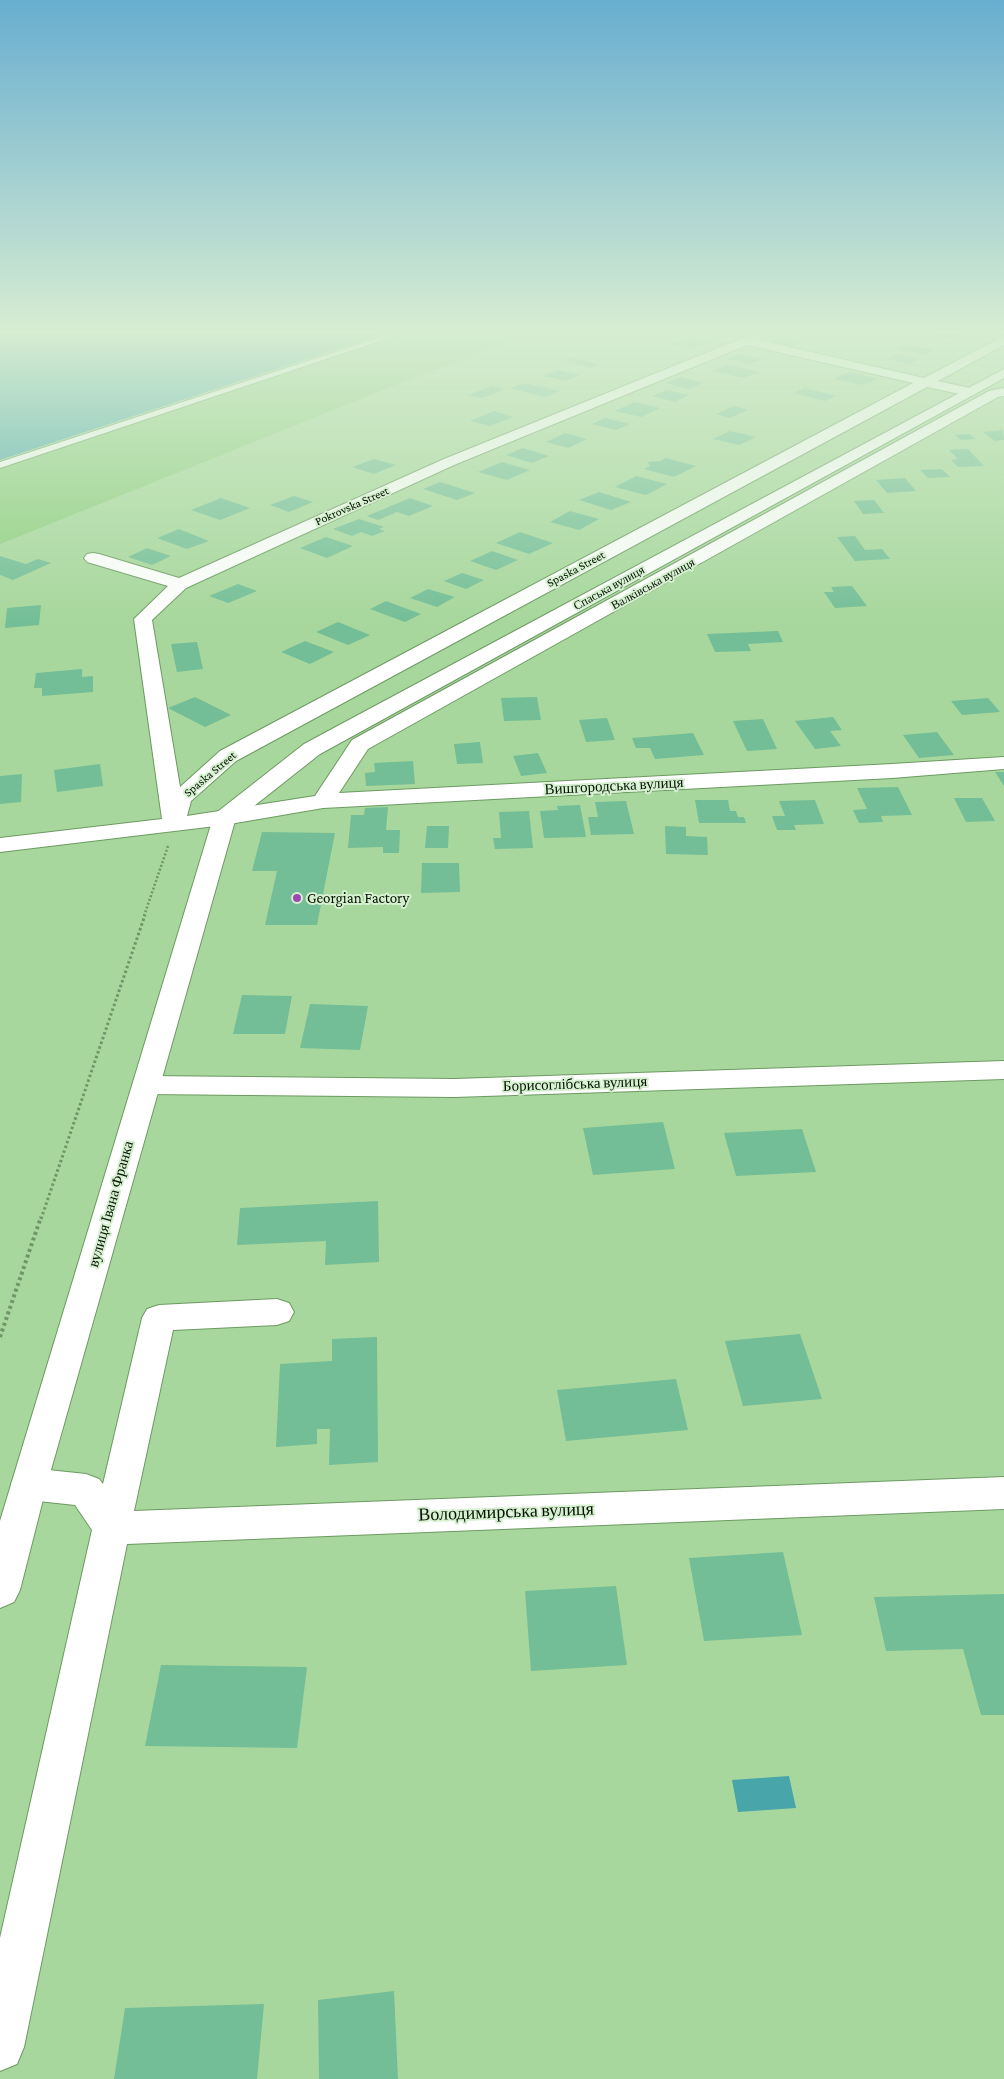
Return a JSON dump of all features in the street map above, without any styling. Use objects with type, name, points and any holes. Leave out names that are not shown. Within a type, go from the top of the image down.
[{"type":"street","name":"Pokrovska Street","points":[[174,824],[143,619],[180,584],[449,462],[527,430]]},
{"type":"street","name":"Spaska Street","points":[[174,824],[180,799],[228,756],[835,430]]},
{"type":"street","name":"Спаська вулиця","points":[[224,818],[312,749],[899,430]]},
{"type":"street","name":"Валківська вулиця","points":[[323,801],[360,745],[931,430]]},
{"type":"street","points":[[789,490],[812,496]]},
{"type":"street","points":[[93,558],[180,584]]},
{"type":"street","points":[[447,676],[469,685]]},
{"type":"street","name":"Вишгородська вулиця","points":[[0,845],[224,818],[323,801],[882,772],[1004,763]]},
{"type":"street","name":"вулиця Івана Франка","points":[[0,1590],[29,1484],[224,818]]},
{"type":"street","name":"Борисоглібська вулиця","points":[[146,1085],[454,1088],[1004,1070]]},
{"type":"street","points":[[0,2047],[111,1528],[159,1318],[277,1312]]},
{"type":"street","points":[[29,1484],[86,1490],[111,1528]]},
{"type":"street","name":"Володимирська вулиця","points":[[111,1528],[1004,1493]]},
{"type":"lane","points":[[0,464],[104,430]]},
{"type":"path","points":[[0,1337],[174,824]]},
{"type":"green space","points":[[106,430],[284,430],[0,544],[0,465]]},
{"type":"water","points":[[0,430],[91,430],[0,460]]},
{"type":"water","points":[[789,1776],[796,1808],[738,1812],[732,1780]]},
{"type":"building","points":[[1003,430],[1004,440],[995,441],[983,432]]},
{"type":"building","points":[[730,431],[756,437],[739,445],[713,439]]},
{"type":"building","points":[[565,433],[587,439],[568,448],[546,442]]},
{"type":"building","points":[[969,434],[976,439],[961,440],[955,435]]},
{"type":"building","points":[[523,448],[549,456],[532,463],[506,455]]},
{"type":"building","points":[[968,449],[984,466],[958,467],[951,460],[958,459],[949,450]]},
{"type":"building","points":[[666,458],[696,466],[674,477],[644,469],[650,466],[648,462],[660,461]]},
{"type":"building","points":[[374,459],[396,465],[374,474],[352,467]]},
{"type":"building","points":[[502,462],[530,470],[507,480],[478,472]]},
{"type":"building","points":[[942,469],[950,477],[928,478],[920,470]]},
{"type":"building","points":[[636,476],[667,484],[646,495],[615,487]]},
{"type":"building","points":[[905,478],[916,491],[887,493],[876,480]]},
{"type":"building","points":[[440,482],[475,493],[457,500],[423,489]]},
{"type":"building","points":[[599,492],[631,502],[611,510],[579,500]]},
{"type":"building","points":[[294,496],[313,502],[289,512],[270,505]]},
{"type":"building","points":[[221,498],[250,508],[220,520],[191,510]]},
{"type":"building","points":[[410,498],[433,506],[409,516],[397,512],[378,520],[367,516]]},
{"type":"building","points":[[874,500],[884,513],[863,514],[854,501]]},
{"type":"building","points":[[570,511],[599,519],[579,530],[550,522]]},
{"type":"building","points":[[359,519],[384,527],[379,529],[385,531],[372,536],[361,532],[352,536],[333,529]]},
{"type":"building","points":[[179,529],[209,541],[187,549],[157,538]]},
{"type":"building","points":[[520,532],[553,543],[529,554],[496,543]]},
{"type":"building","points":[[855,536],[865,550],[882,549],[890,559],[855,561],[837,537]]},
{"type":"building","points":[[326,537],[353,546],[327,558],[300,548]]},
{"type":"building","points":[[147,548],[171,556],[152,565],[128,557]]},
{"type":"building","points":[[492,551],[518,560],[496,570],[470,561]]},
{"type":"building","points":[[0,556],[26,564],[38,559],[51,563],[13,580],[0,575]]},
{"type":"building","points":[[462,573],[484,580],[466,589],[444,581]]},
{"type":"building","points":[[238,584],[257,591],[228,603],[209,596]]},
{"type":"building","points":[[852,586],[867,606],[835,608],[824,592],[834,592],[831,587]]},
{"type":"building","points":[[428,589],[455,597],[437,607],[410,598]]},
{"type":"building","points":[[386,601],[421,614],[405,622],[370,609]]},
{"type":"building","points":[[41,605],[39,625],[5,628],[7,608]]},
{"type":"building","points":[[338,622],[370,635],[348,645],[316,632]]},
{"type":"building","points":[[778,631],[783,642],[748,644],[751,651],[715,652],[707,634]]},
{"type":"building","points":[[305,641],[334,652],[310,664],[281,652]]},
{"type":"building","points":[[197,642],[203,669],[177,672],[171,644]]},
{"type":"building","points":[[82,669],[82,677],[93,676],[93,692],[42,696],[42,688],[34,688],[36,673]]},
{"type":"building","points":[[195,697],[231,715],[205,727],[168,708]]},
{"type":"building","points":[[537,697],[541,720],[504,721],[501,698]]},
{"type":"building","points":[[988,698],[1000,712],[962,715],[951,701]]},
{"type":"building","points":[[833,717],[842,730],[830,731],[841,746],[815,749],[795,721]]},
{"type":"building","points":[[607,718],[615,740],[586,742],[579,720]]},
{"type":"building","points":[[763,719],[777,749],[747,751],[733,721]]},
{"type":"building","points":[[937,732],[954,755],[919,758],[903,735]]},
{"type":"building","points":[[693,733],[704,755],[655,759],[650,748],[636,748],[632,738]]},
{"type":"building","points":[[480,742],[483,763],[457,764],[454,744]]},
{"type":"building","points":[[538,753],[547,773],[521,776],[513,756]]},
{"type":"building","points":[[413,761],[415,784],[366,786],[365,773],[375,772],[374,763]]},
{"type":"building","points":[[100,764],[103,786],[57,792],[54,770]]},
{"type":"building","points":[[995,772],[1004,772],[1004,786]]},
{"type":"building","points":[[22,774],[21,802],[0,804],[0,776]]},
{"type":"building","points":[[898,787],[912,815],[881,816],[883,822],[859,823],[853,810],[867,809],[857,788]]},
{"type":"building","points":[[954,798],[982,798],[995,821],[966,822]]},
{"type":"building","points":[[695,800],[728,800],[730,811],[736,811],[738,817],[744,817],[746,823],[699,823]]},
{"type":"building","points":[[815,800],[824,824],[794,825],[796,830],[777,830],[772,816],[785,816],[779,801]]},
{"type":"building","points":[[626,801],[634,834],[591,835],[588,817],[598,817],[595,802]]},
{"type":"building","points":[[580,805],[586,837],[544,838],[540,811],[558,810],[557,806]]},
{"type":"building","points":[[388,807],[386,830],[400,830],[399,853],[383,853],[383,847],[348,848],[351,815],[364,815],[365,808]]},
{"type":"building","points":[[529,811],[533,848],[495,849],[493,838],[501,838],[499,812]]},
{"type":"building","points":[[427,826],[449,826],[448,848],[425,848]]},
{"type":"building","points":[[665,826],[686,827],[686,836],[707,837],[708,855],[666,854]]},
{"type":"building","name":"Georgian Factory","points":[[262,832],[335,833],[317,925],[265,925],[277,871],[252,871]]},
{"type":"building","points":[[422,863],[459,863],[460,892],[421,893]]},
{"type":"building","points":[[242,995],[292,996],[285,1034],[233,1034]]},
{"type":"building","points":[[310,1004],[368,1006],[360,1050],[300,1048]]},
{"type":"building","points":[[663,1122],[675,1169],[593,1175],[583,1128]]},
{"type":"building","points":[[802,1129],[816,1172],[736,1176],[724,1133]]},
{"type":"building","points":[[378,1201],[379,1262],[325,1265],[326,1241],[237,1245],[240,1208]]},
{"type":"building","points":[[800,1334],[822,1399],[743,1406],[725,1341]]},
{"type":"building","points":[[377,1337],[378,1462],[329,1465],[330,1429],[317,1429],[317,1444],[276,1447],[280,1364],[332,1361],[332,1339]]},
{"type":"building","points":[[676,1379],[688,1430],[566,1441],[557,1390]]},
{"type":"building","points":[[783,1552],[802,1635],[704,1641],[689,1558]]},
{"type":"building","points":[[616,1586],[627,1665],[531,1671],[525,1591]]},
{"type":"building","points":[[1004,1594],[1004,1715],[981,1715],[963,1649],[886,1651],[874,1597]]},
{"type":"building","points":[[161,1665],[307,1667],[297,1748],[145,1746]]},
{"type":"building","points":[[394,1991],[398,2079],[319,2079],[318,2000]]},
{"type":"building","points":[[264,2004],[257,2079],[114,2079],[125,2008]]},
{"type":"place","name":"Georgian Factory","points":[[297,898]]}]
